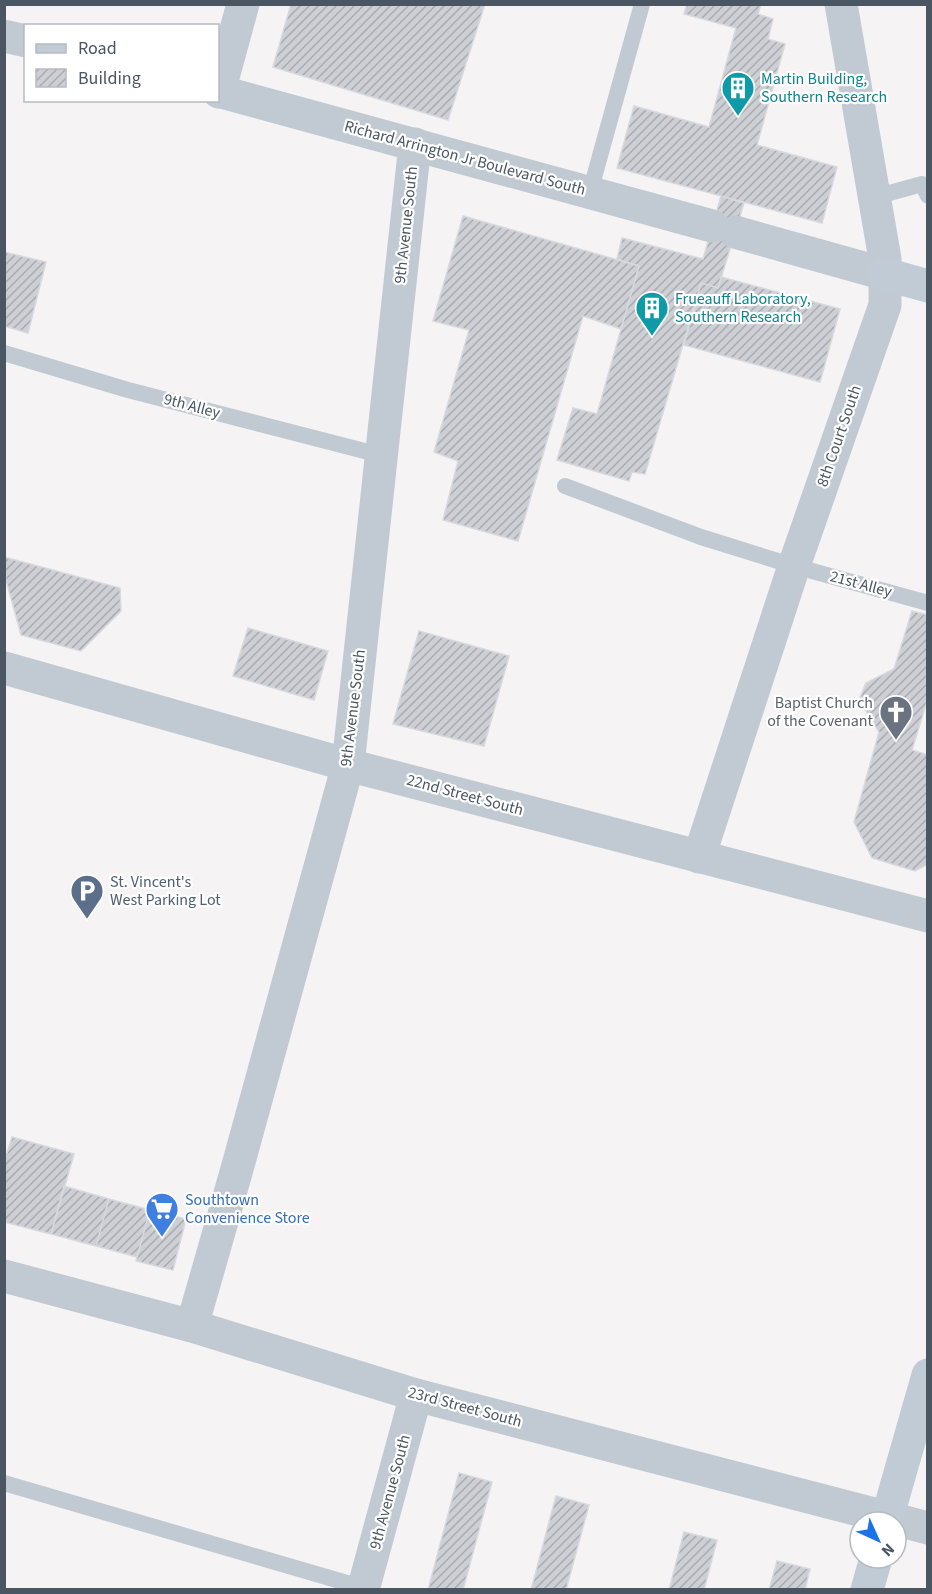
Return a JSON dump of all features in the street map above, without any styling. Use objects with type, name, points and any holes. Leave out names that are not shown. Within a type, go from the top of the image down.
[{"type":"main road","name":"Richard Arrington Jr Boulevard South","points":[[885,274],[927,286]]},
{"type":"main road","points":[[889,1510],[927,1375]]},
{"type":"main road","points":[[867,1590],[873,1570]]},
{"type":"street","points":[[219,88],[243,4]]},
{"type":"street","name":"8th Court South","points":[[699,857],[794,566],[885,305],[885,259],[841,4]]},
{"type":"street","points":[[4,36],[24,41]]},
{"type":"street","name":"Richard Arrington Jr Boulevard South","points":[[219,92],[885,274]]},
{"type":"street","name":"9th Avenue South","points":[[192,1326],[348,765],[415,144]]},
{"type":"street","name":"22nd Street South","points":[[4,668],[348,765],[927,916]]},
{"type":"street","name":"23rd Street South","points":[[4,1276],[192,1326],[416,1395],[852,1510]]},
{"type":"street","name":"9th Avenue South","points":[[364,1589],[416,1395]]},
{"type":"street","name":"23rd Street South","points":[[908,1524],[927,1528]]},
{"type":"lane","points":[[590,192],[642,4]]},
{"type":"lane","points":[[875,197],[922,184],[927,196]]},
{"type":"lane","name":"9th Alley","points":[[4,353],[128,390],[380,455]]},
{"type":"lane","name":"21st Alley","points":[[565,486],[701,537],[927,603]]},
{"type":"lane","points":[[4,1484],[364,1589]]},
{"type":"building","points":[[291,4],[485,4],[448,120],[273,67]]},
{"type":"building","name":"Martin Building, Southern Research","points":[[687,4],[761,4],[758,14],[773,19],[768,39],[785,44],[757,145],[837,167],[822,223],[617,168],[634,106],[709,127],[736,28],[684,14]]},
{"type":"building","name":"Frueauff Laboratory, Southern Research","points":[[721,196],[744,203],[718,288],[701,283],[645,474],[632,472],[629,481],[557,460],[573,408],[597,414],[639,266],[617,259],[622,238],[703,259]]},
{"type":"building","points":[[463,216],[639,266],[621,329],[583,316],[518,541],[443,520],[458,461],[434,452],[469,330],[433,321]]},
{"type":"building","points":[[4,252],[46,262],[28,333],[4,326]]},
{"type":"building","points":[[721,277],[840,309],[820,382],[684,345],[701,283],[718,288]]},
{"type":"building","points":[[4,557],[120,588],[121,611],[81,651],[21,635],[6,580]]},
{"type":"building","name":"Baptist Church of the Covenant","points":[[912,611],[928,615],[928,698],[912,750],[928,755],[928,864],[915,871],[872,858],[854,822],[879,732],[859,700],[866,683],[894,669]]},
{"type":"building","points":[[248,628],[328,651],[314,700],[233,676]]},
{"type":"building","points":[[419,631],[509,656],[484,746],[393,724]]},
{"type":"building","points":[[12,1137],[74,1154],[51,1234],[4,1222],[4,1163]]},
{"type":"building","points":[[64,1186],[109,1199],[96,1246],[51,1234]]},
{"type":"building","points":[[109,1199],[150,1210],[137,1257],[96,1246]]},
{"type":"building","name":"Southtown Convenience Store","points":[[150,1210],[186,1219],[173,1270],[136,1261]]},
{"type":"building","points":[[459,1473],[492,1482],[463,1590],[428,1590]]},
{"type":"building","points":[[556,1496],[589,1505],[566,1590],[531,1590]]},
{"type":"building","points":[[684,1532],[717,1540],[704,1590],[669,1590]]},
{"type":"building","points":[[777,1561],[810,1569],[805,1590],[769,1590]]},
{"type":"place","name":"Martin Building, Southern Research","points":[[738,117]]},
{"type":"place","name":"Frueauff Laboratory, Southern Research","points":[[652,337]]},
{"type":"place","name":"Baptist Church of the Covenant","points":[[896,741]]},
{"type":"place","name":"St. Vincent's West Parking Lot","points":[[87,920]]},
{"type":"place","name":"Southtown Convenience Store","points":[[162,1238]]}]
